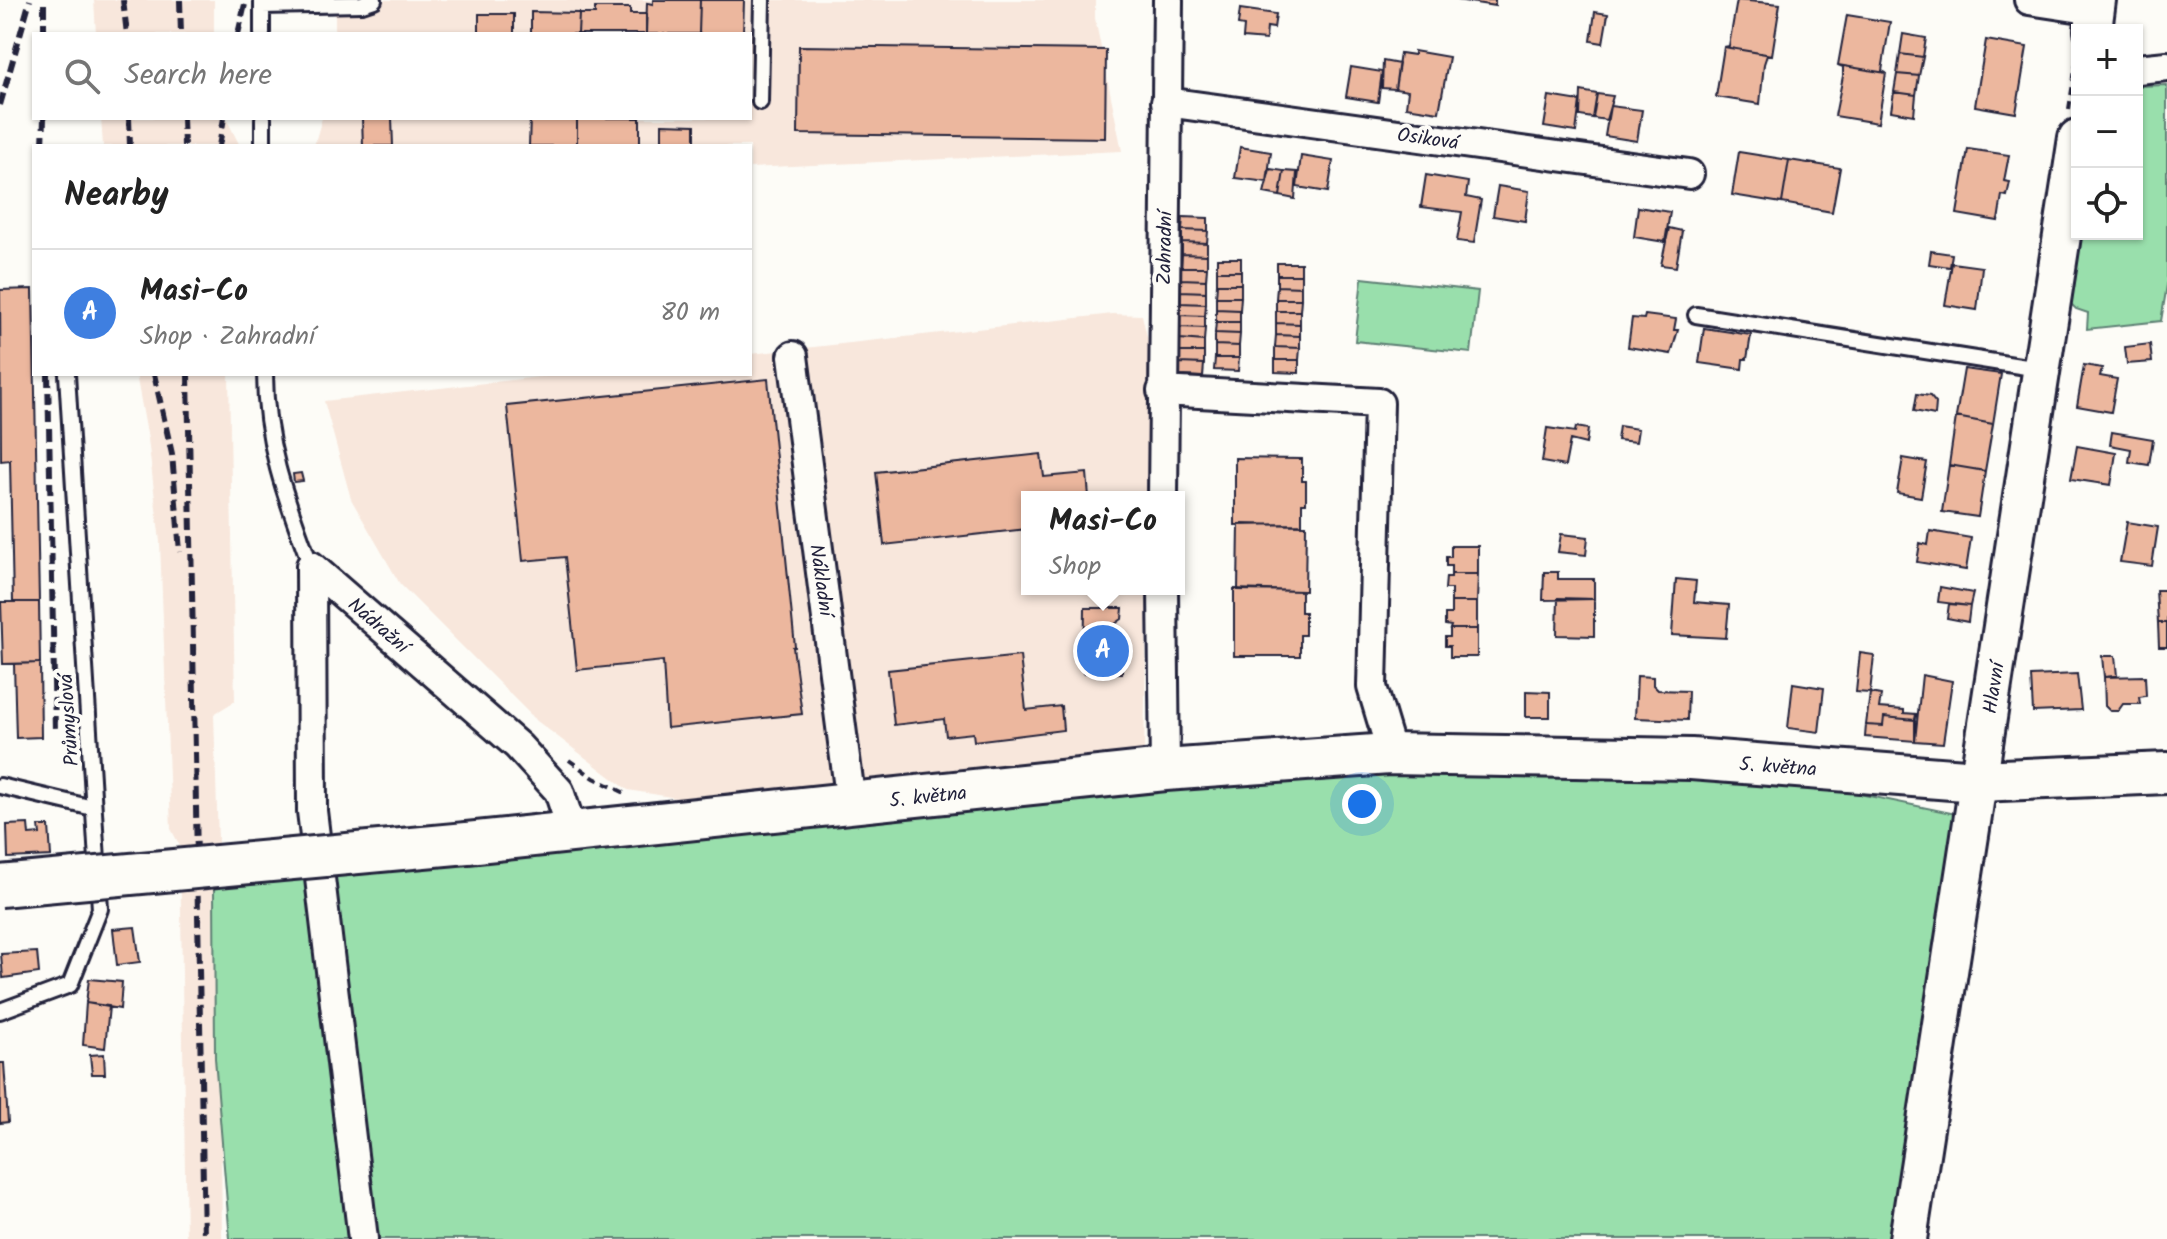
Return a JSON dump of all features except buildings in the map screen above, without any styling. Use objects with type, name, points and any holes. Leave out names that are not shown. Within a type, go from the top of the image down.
[{"type":"main road","name":"5. května","points":[[0,886],[573,833],[1165,770],[1389,754],[1691,759],[1978,781],[2167,773]]},
{"type":"street","name":"Zahradní","points":[[1163,491],[1168,0]]},
{"type":"street","points":[[2029,0],[2095,13]]},
{"type":"street","points":[[2143,68],[2167,66]]},
{"type":"street","name":"Osiková","points":[[1166,102],[1689,174]]},
{"type":"street","name":"Hlavní","points":[[1908,1239],[2073,168]]},
{"type":"street","name":"Nákladní","points":[[793,356],[851,804]]},
{"type":"street","points":[[1162,391],[1379,403],[1372,687],[1388,740],[1389,754]]},
{"type":"street","points":[[311,566],[312,811],[363,1239]]},
{"type":"street","name":"Nádražní","points":[[311,566],[518,746],[559,791],[573,833]]},
{"type":"street","points":[[1163,595],[1165,770]]},
{"type":"lane","points":[[262,32],[262,3],[362,4],[374,0]]},
{"type":"lane","points":[[760,102],[762,0]]},
{"type":"lane","points":[[263,120],[263,144]]},
{"type":"lane","points":[[1696,315],[2043,370]]},
{"type":"lane","name":"Průmyslová","points":[[0,1011],[70,985],[100,909],[67,376]]},
{"type":"lane","name":"Nádražní","points":[[265,376],[270,443],[281,484],[311,566]]},
{"type":"lane","points":[[0,786],[93,808]]},
{"type":"path","points":[[568,759],[594,778],[638,797]]},
{"type":"shaded area","points":[[94,0],[214,0],[214,32],[96,32]]},
{"type":"shaded area","points":[[335,0],[1095,0],[1095,18],[1122,151],[752,168],[752,144],[315,144],[321,120],[752,120],[752,32],[335,32]]},
{"type":"shaded area","points":[[101,120],[227,120],[239,144],[103,144]]},
{"type":"shaded area","points":[[1113,314],[1142,315],[1151,355],[1149,491],[1021,491],[1021,595],[1147,595],[1144,754],[695,801],[628,790],[537,721],[400,584],[351,499],[324,401],[547,376],[752,376],[752,354]]},
{"type":"shaded area","points":[[136,376],[229,376],[235,701],[214,714],[222,1239],[186,1239],[180,846],[171,829],[160,542],[148,439]]},
{"type":"green space","points":[[2167,85],[2167,285],[2161,321],[2087,329],[2088,313],[2076,309],[2069,302],[2076,240],[2143,240],[2143,86]]},
{"type":"green space","points":[[1362,278],[1478,291],[1471,353],[1355,341]]},
{"type":"green space","points":[[1365,766],[1768,775],[1956,814],[1896,1239],[230,1239],[215,1058],[214,887],[405,863]]},
{"type":"railway","points":[[0,105],[30,0]]},
{"type":"railway","points":[[44,0],[44,32]]},
{"type":"railway","points":[[123,0],[127,32]]},
{"type":"railway","points":[[180,0],[181,32]]},
{"type":"railway","points":[[238,32],[246,0]]},
{"type":"railway","points":[[43,144],[44,120]]},
{"type":"railway","points":[[129,120],[130,144]]},
{"type":"railway","points":[[183,120],[184,144]]},
{"type":"railway","points":[[219,144],[224,120]]},
{"type":"railway","points":[[48,376],[55,732]]},
{"type":"railway","points":[[154,376],[172,454],[180,552]]},
{"type":"railway","points":[[188,376],[204,1239]]},
{"type":"place","name":"Masi-Co","points":[[1103,651]]}]
